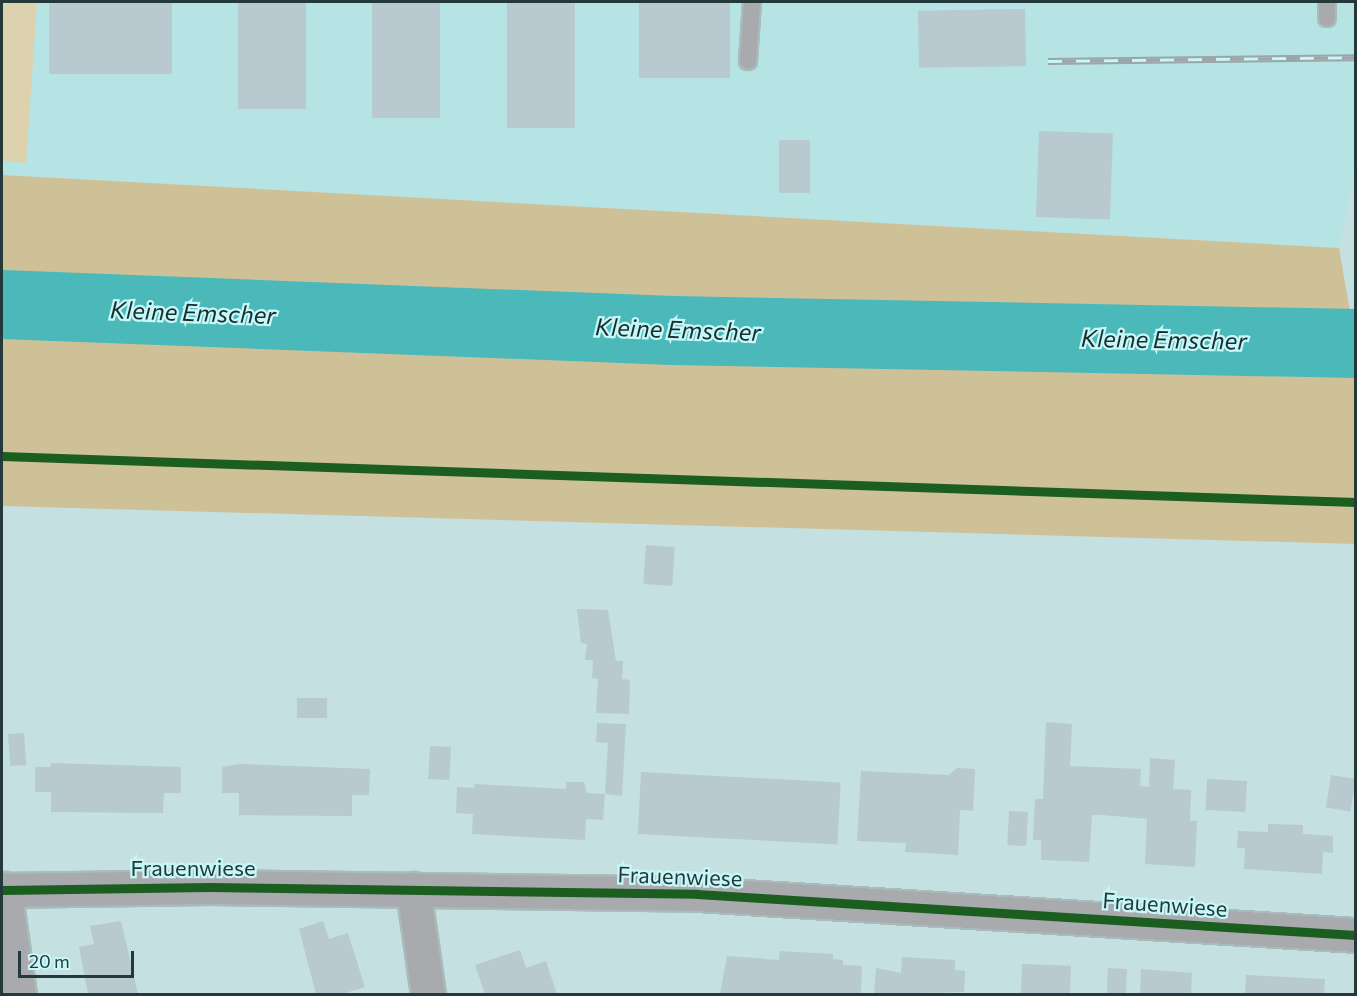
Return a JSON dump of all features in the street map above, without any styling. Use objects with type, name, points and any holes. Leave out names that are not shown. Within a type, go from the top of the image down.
[{"type":"street","name":"Frauenwiese","points":[[3,889],[413,889],[697,894],[1356,935]]},
{"type":"street","points":[[3,889],[19,994]]},
{"type":"street","points":[[413,889],[428,994]]},
{"type":"lane","points":[[748,61],[752,2]]},
{"type":"shaded area","points":[[2,2],[1355,2],[1355,164],[1339,248],[2,175]]},
{"type":"shaded area","points":[[2,2],[37,2],[26,163],[2,161]]},
{"type":"shaded area","points":[[2,175],[1339,248],[1355,340],[1355,544],[2,506]]},
{"type":"building","points":[[49,2],[172,2],[172,74],[49,74]]},
{"type":"building","points":[[238,2],[306,2],[306,109],[238,109]]},
{"type":"building","points":[[372,2],[440,2],[440,118],[372,118]]},
{"type":"building","points":[[507,2],[575,2],[575,128],[507,128]]},
{"type":"building","points":[[639,2],[730,2],[730,78],[639,78]]},
{"type":"building","points":[[1025,9],[1026,66],[919,68],[918,11]]},
{"type":"building","points":[[1039,131],[1113,134],[1110,220],[1036,217]]},
{"type":"building","points":[[779,140],[810,140],[810,193],[779,193]]},
{"type":"building","points":[[646,545],[675,547],[672,586],[643,584]]},
{"type":"building","points":[[577,609],[608,610],[616,661],[623,661],[622,679],[630,680],[629,714],[596,713],[598,679],[592,678],[593,660],[585,660],[587,644],[581,643]]},
{"type":"building","points":[[297,698],[327,698],[327,718],[297,718]]},
{"type":"building","points":[[1046,722],[1072,724],[1070,766],[1141,769],[1140,786],[1149,787],[1150,758],[1175,760],[1173,789],[1191,790],[1190,821],[1197,821],[1195,867],[1145,864],[1147,819],[1103,815],[1092,815],[1089,862],[1041,860],[1041,840],[1033,840],[1035,799],[1043,799]]},
{"type":"building","points":[[597,723],[626,724],[622,796],[605,794],[608,743],[596,742]]},
{"type":"building","points":[[24,733],[26,765],[10,766],[8,734]]},
{"type":"building","points":[[430,746],[451,747],[449,780],[428,779]]},
{"type":"building","points":[[51,763],[181,767],[181,793],[164,793],[163,813],[51,812],[51,792],[35,792],[35,767],[51,767]]},
{"type":"building","points":[[240,764],[370,769],[369,795],[352,795],[352,816],[239,815],[239,793],[222,793],[222,767]]},
{"type":"building","points":[[957,768],[975,769],[973,811],[960,810],[958,855],[905,852],[906,843],[857,841],[861,771],[949,775]]},
{"type":"building","points":[[641,772],[841,782],[837,844],[638,834]]},
{"type":"building","points":[[1331,775],[1356,779],[1351,812],[1326,808]]},
{"type":"building","points":[[1207,779],[1247,781],[1245,812],[1205,810]]},
{"type":"building","points":[[566,782],[584,782],[587,793],[605,794],[603,820],[586,819],[585,840],[472,834],[473,814],[456,813],[457,787],[474,788],[475,784],[566,789]]},
{"type":"building","points":[[1009,811],[1028,812],[1026,846],[1007,845]]},
{"type":"building","points":[[1268,824],[1303,825],[1303,834],[1333,836],[1333,853],[1323,852],[1322,874],[1244,869],[1245,848],[1237,848],[1238,831],[1268,832]]},
{"type":"building","points":[[121,921],[138,994],[88,994],[79,947],[94,944],[90,926]]},
{"type":"building","points":[[323,921],[329,939],[348,933],[365,987],[342,994],[316,994],[299,929]]},
{"type":"building","points":[[520,950],[526,968],[546,961],[557,994],[485,994],[475,965]]},
{"type":"building","points":[[780,951],[833,954],[833,959],[843,960],[843,965],[862,966],[861,994],[720,994],[727,956],[779,960]]},
{"type":"building","points":[[902,957],[955,960],[955,970],[965,971],[964,992],[874,994],[876,968],[901,973]]},
{"type":"building","points":[[1022,964],[1071,966],[1070,994],[1021,994]]},
{"type":"building","points":[[1108,968],[1127,969],[1126,994],[1107,994]]},
{"type":"building","points":[[1141,969],[1192,973],[1191,994],[1140,994]]},
{"type":"building","points":[[1246,975],[1325,979],[1324,994],[1245,994]]},
{"type":"waterway","name":"Kleine Emscher","points":[[2,304],[672,330],[1356,343]]},
{"type":"railway","points":[[1048,61],[1356,57]]},
{"type":"cycle path","points":[[2,456],[1356,502]]},
{"type":"cycle path","points":[[2,890],[209,887],[697,894],[1356,935]]}]
